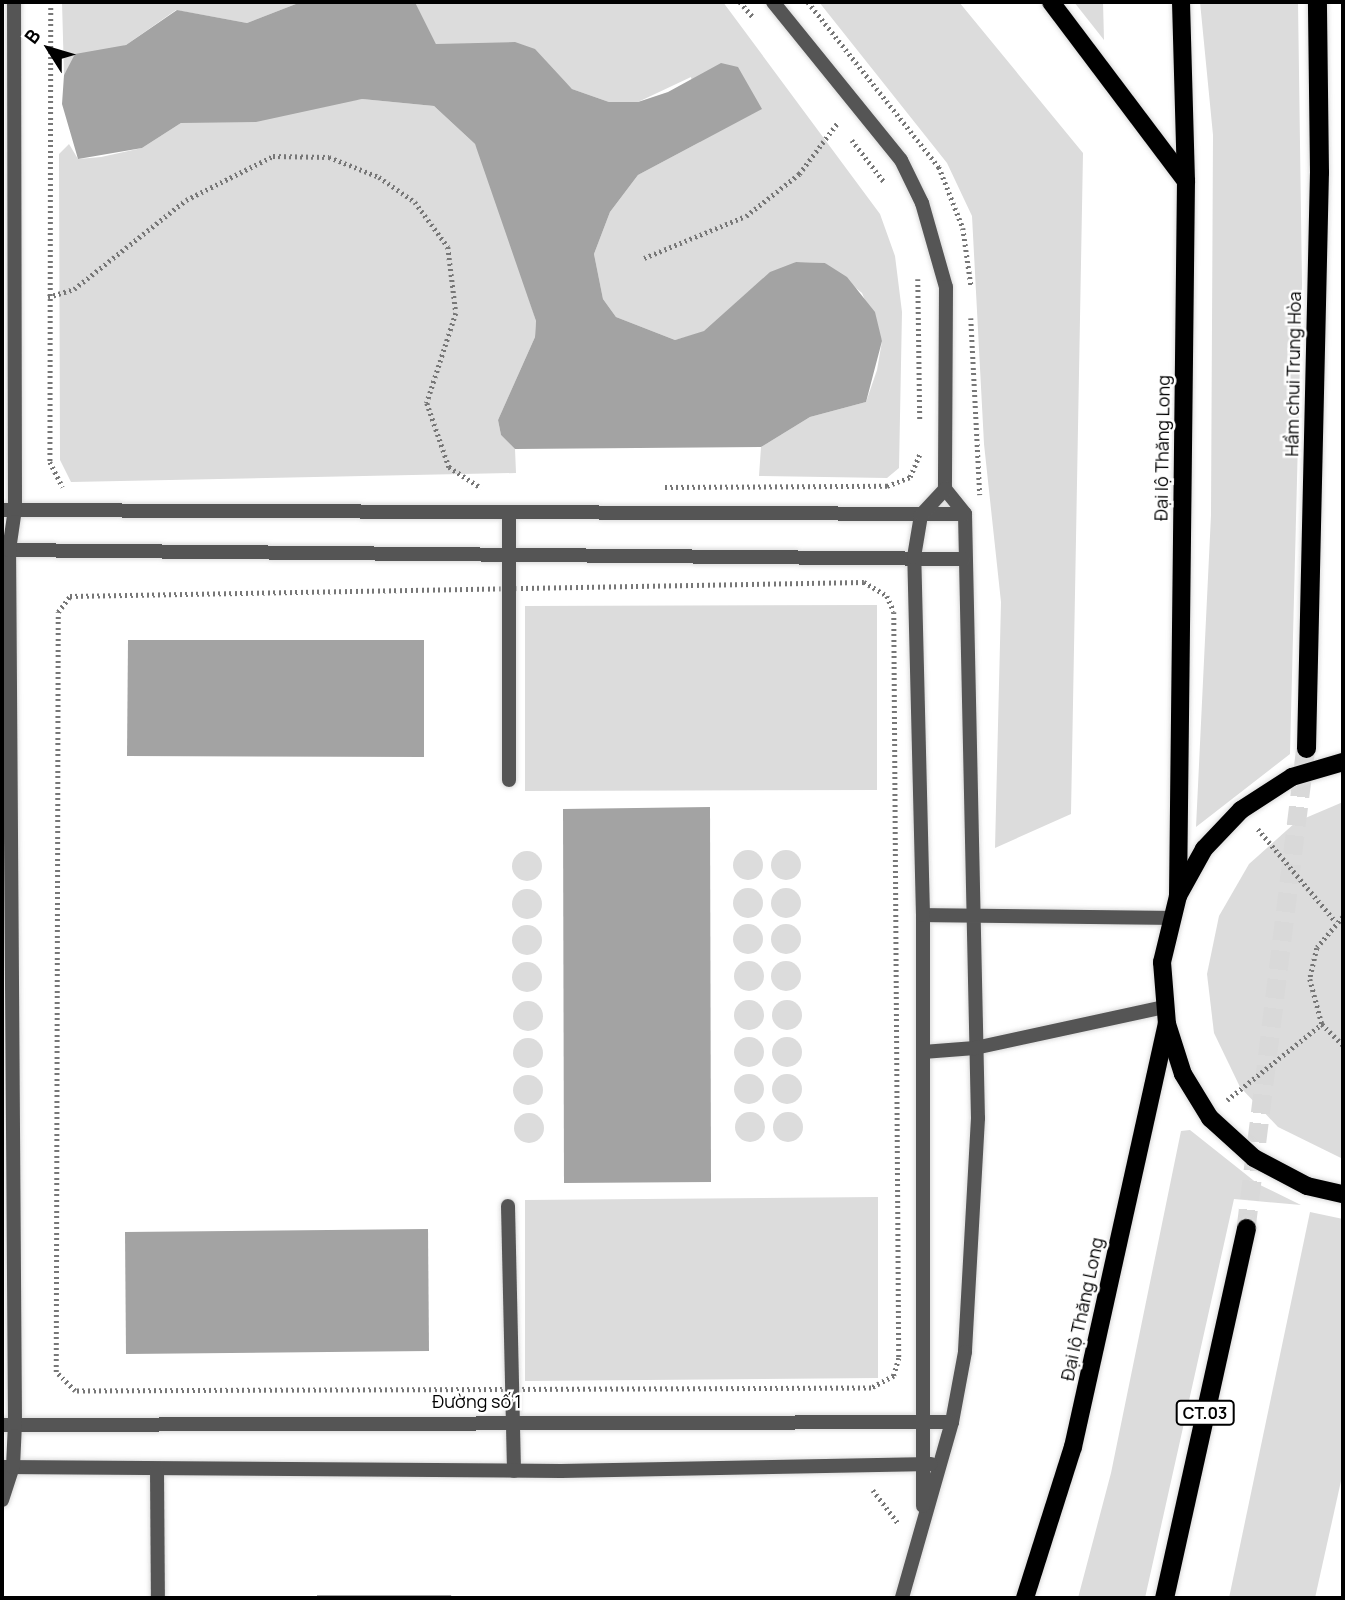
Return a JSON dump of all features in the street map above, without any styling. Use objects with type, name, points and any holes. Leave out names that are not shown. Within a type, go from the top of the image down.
[{"type":"highway","name":"Hầm chui Trung Hòa","points":[[1306,748],[1317,2]]},
{"type":"highway","name":"CT.03","points":[[1164,1598],[1245,1228]]},
{"type":"main road","points":[[1051,2],[1186,181]]},
{"type":"main road","name":"Đại lộ Thăng Long","points":[[1178,896],[1186,181],[1181,2]]},
{"type":"main road","points":[[1343,762],[1292,777],[1241,810],[1205,849],[1178,896],[1170,918],[1165,1016],[1183,1074],[1210,1118],[1254,1158],[1307,1186],[1343,1194]]},
{"type":"main road","name":"Đại lộ Thăng Long","points":[[1025,1598],[1073,1447],[1165,1016]]},
{"type":"lane","points":[[2,1500],[7,1467],[8,1424],[5,550],[8,509],[14,2]]},
{"type":"lane","points":[[772,2],[901,160],[934,237],[946,287],[945,489],[965,514],[970,914],[978,1118],[965,1352],[952,1422],[902,1598]]},
{"type":"lane","points":[[922,1528],[926,1418],[923,915],[914,557],[921,515],[945,489]]},
{"type":"lane","points":[[8,509],[965,514]]},
{"type":"lane","points":[[509,513],[509,780]]},
{"type":"lane","points":[[5,550],[964,559]]},
{"type":"lane","points":[[923,915],[1170,918]]},
{"type":"lane","points":[[923,1052],[975,1048],[1165,1016]]},
{"type":"lane","points":[[508,1206],[514,1471]]},
{"type":"lane","name":"Đường số 1","points":[[8,1424],[926,1418],[952,1422]]},
{"type":"lane","points":[[7,1467],[514,1471],[924,1467],[942,1458]]},
{"type":"lane","points":[[157,1469],[158,1598]]},
{"type":"path","points":[[51,2],[48,297],[50,462],[57,484],[68,490]]},
{"type":"path","points":[[740,2],[757,22]]},
{"type":"path","points":[[830,112],[892,195]]},
{"type":"path","points":[[644,258],[746,216],[799,174],[838,122]]},
{"type":"path","points":[[48,297],[74,289],[186,200],[273,156],[329,157],[369,173],[415,202],[448,247],[456,313],[427,403],[449,467],[481,488]]},
{"type":"path","points":[[918,264],[920,428]]},
{"type":"path","points":[[649,487],[887,486],[910,477],[920,442]]},
{"type":"path","points":[[468,488],[495,488]]},
{"type":"path","points":[[864,582],[887,596],[894,612],[899,1358],[894,1376],[872,1388],[512,1387],[75,1391],[56,1372],[58,612],[71,596],[864,582]]},
{"type":"path","points":[[1241,810],[1336,922]]},
{"type":"path","points":[[1343,917],[1336,922],[1317,948],[1310,979],[1322,1024],[1343,1045]]},
{"type":"path","points":[[1210,1118],[1322,1024]]},
{"type":"shaded area","points":[[62,2],[301,2],[247,23],[176,10],[126,45],[70,66],[64,75]]},
{"type":"shaded area","points":[[301,2],[415,2],[436,44],[515,42],[535,49],[572,89],[609,102],[638,102],[668,92],[721,63],[738,67],[762,109],[638,175],[610,212],[594,254],[603,299],[616,317],[675,340],[704,331],[770,272],[796,262],[825,263],[847,277],[875,312],[882,341],[866,402],[810,417],[761,447],[515,449],[501,435],[498,420],[535,337],[536,321],[475,144],[434,106],[362,99],[256,122],[181,123],[142,148],[78,159],[62,104],[64,75],[75,54],[126,45],[177,10],[247,23]]},
{"type":"shaded area","points":[[415,2],[723,2],[880,214],[895,256],[902,312],[899,468],[887,478],[759,476],[761,447],[810,417],[866,402],[877,370],[882,341],[862,293],[825,263],[796,262],[748,292],[704,332],[675,340],[616,317],[603,299],[594,254],[610,212],[638,175],[700,142],[691,77],[638,102],[609,102],[572,89],[553,71],[436,44]]},
{"type":"shaded area","points":[[819,2],[959,2],[1083,153],[1071,814],[995,848],[1001,602],[984,444],[972,216],[947,163]]},
{"type":"shaded area","points":[[1074,2],[1103,2],[1104,40]]},
{"type":"shaded area","points":[[1200,2],[1298,2],[1302,284],[1290,754],[1196,827],[1211,515],[1213,135]]},
{"type":"shaded area","points":[[362,99],[434,106],[475,144],[489,173],[536,321],[535,337],[498,420],[501,435],[515,449],[516,473],[71,482],[60,460],[59,154],[69,144],[78,159],[101,157],[142,148],[181,123]]},
{"type":"shaded area","points":[[877,605],[877,790],[525,791],[525,606]]},
{"type":"shaded area","points":[[128,640],[424,640],[424,757],[127,756]]},
{"type":"shaded area","points":[[1343,802],[1343,1159],[1278,1127],[1240,1087],[1214,1033],[1207,974],[1219,916],[1249,864],[1296,822]]},
{"type":"shaded area","points":[[710,807],[711,1182],[564,1183],[563,809]]},
{"type":"shaded area","points":[[748,850],[758,855],[763,865],[758,875],[748,880],[738,875],[733,865],[738,855]]},
{"type":"shaded area","points":[[786,850],[796,855],[801,865],[796,875],[786,880],[776,875],[771,865],[776,855]]},
{"type":"shaded area","points":[[527,851],[537,856],[542,866],[537,876],[527,881],[517,876],[512,866],[517,856]]},
{"type":"shaded area","points":[[748,888],[758,893],[763,903],[758,913],[748,918],[738,913],[733,903],[738,893]]},
{"type":"shaded area","points":[[786,888],[796,893],[801,903],[796,913],[786,918],[776,913],[771,903],[776,893]]},
{"type":"shaded area","points":[[527,889],[537,894],[542,904],[537,914],[527,919],[517,914],[512,904],[517,894]]},
{"type":"shaded area","points":[[748,924],[758,929],[763,939],[758,949],[748,954],[738,949],[733,939],[738,929]]},
{"type":"shaded area","points":[[786,924],[792,925],[800,933],[800,945],[792,953],[786,954],[780,953],[772,945],[771,939],[772,933],[780,925]]},
{"type":"shaded area","points":[[527,925],[537,930],[542,940],[537,950],[527,955],[517,950],[512,940],[517,930]]},
{"type":"shaded area","points":[[749,961],[759,966],[764,976],[759,986],[749,991],[739,986],[734,976],[739,966]]},
{"type":"shaded area","points":[[786,961],[796,966],[801,976],[796,986],[786,991],[776,986],[771,976],[776,966]]},
{"type":"shaded area","points":[[527,962],[537,967],[542,977],[537,987],[527,992],[517,987],[512,977],[517,967]]},
{"type":"shaded area","points":[[749,1000],[759,1005],[764,1015],[759,1025],[749,1030],[739,1025],[734,1015],[739,1005]]},
{"type":"shaded area","points":[[787,1000],[797,1005],[802,1015],[797,1025],[787,1030],[777,1025],[772,1015],[777,1005]]},
{"type":"shaded area","points":[[528,1001],[538,1006],[543,1016],[538,1026],[528,1031],[518,1026],[513,1016],[518,1006]]},
{"type":"shaded area","points":[[749,1037],[759,1042],[764,1052],[759,1062],[749,1067],[739,1062],[734,1052],[739,1042]]},
{"type":"shaded area","points":[[787,1037],[797,1042],[802,1052],[797,1062],[787,1067],[777,1062],[772,1052],[777,1042]]},
{"type":"shaded area","points":[[528,1038],[538,1043],[543,1053],[538,1063],[528,1068],[518,1063],[513,1053],[518,1043]]},
{"type":"shaded area","points":[[749,1074],[759,1079],[764,1089],[759,1099],[749,1104],[739,1099],[734,1089],[739,1079]]},
{"type":"shaded area","points":[[787,1074],[797,1079],[802,1089],[797,1099],[787,1104],[777,1099],[772,1089],[777,1079]]},
{"type":"shaded area","points":[[528,1075],[538,1080],[543,1090],[538,1100],[528,1105],[518,1100],[513,1090],[518,1080]]},
{"type":"shaded area","points":[[750,1112],[760,1117],[765,1127],[760,1137],[750,1142],[740,1137],[735,1127],[740,1117]]},
{"type":"shaded area","points":[[788,1112],[798,1117],[803,1127],[798,1137],[788,1142],[778,1137],[773,1127],[778,1117]]},
{"type":"shaded area","points":[[529,1113],[539,1118],[544,1128],[539,1138],[529,1143],[519,1138],[514,1128],[519,1118]]},
{"type":"shaded area","points":[[1190,1130],[1258,1184],[1301,1205],[1234,1199],[1145,1598],[1078,1598],[1111,1473],[1181,1131]]},
{"type":"shaded area","points":[[878,1197],[878,1378],[525,1381],[525,1200]]},
{"type":"shaded area","points":[[1310,1212],[1343,1219],[1343,1472],[1315,1598],[1229,1598]]},
{"type":"shaded area","points":[[428,1229],[429,1351],[126,1354],[125,1232]]},
{"type":"shaded area","points":[[317,1595],[451,1595],[452,1598],[317,1598]]},
{"type":"tunnel","points":[[1246,1228],[1306,748]]}]
